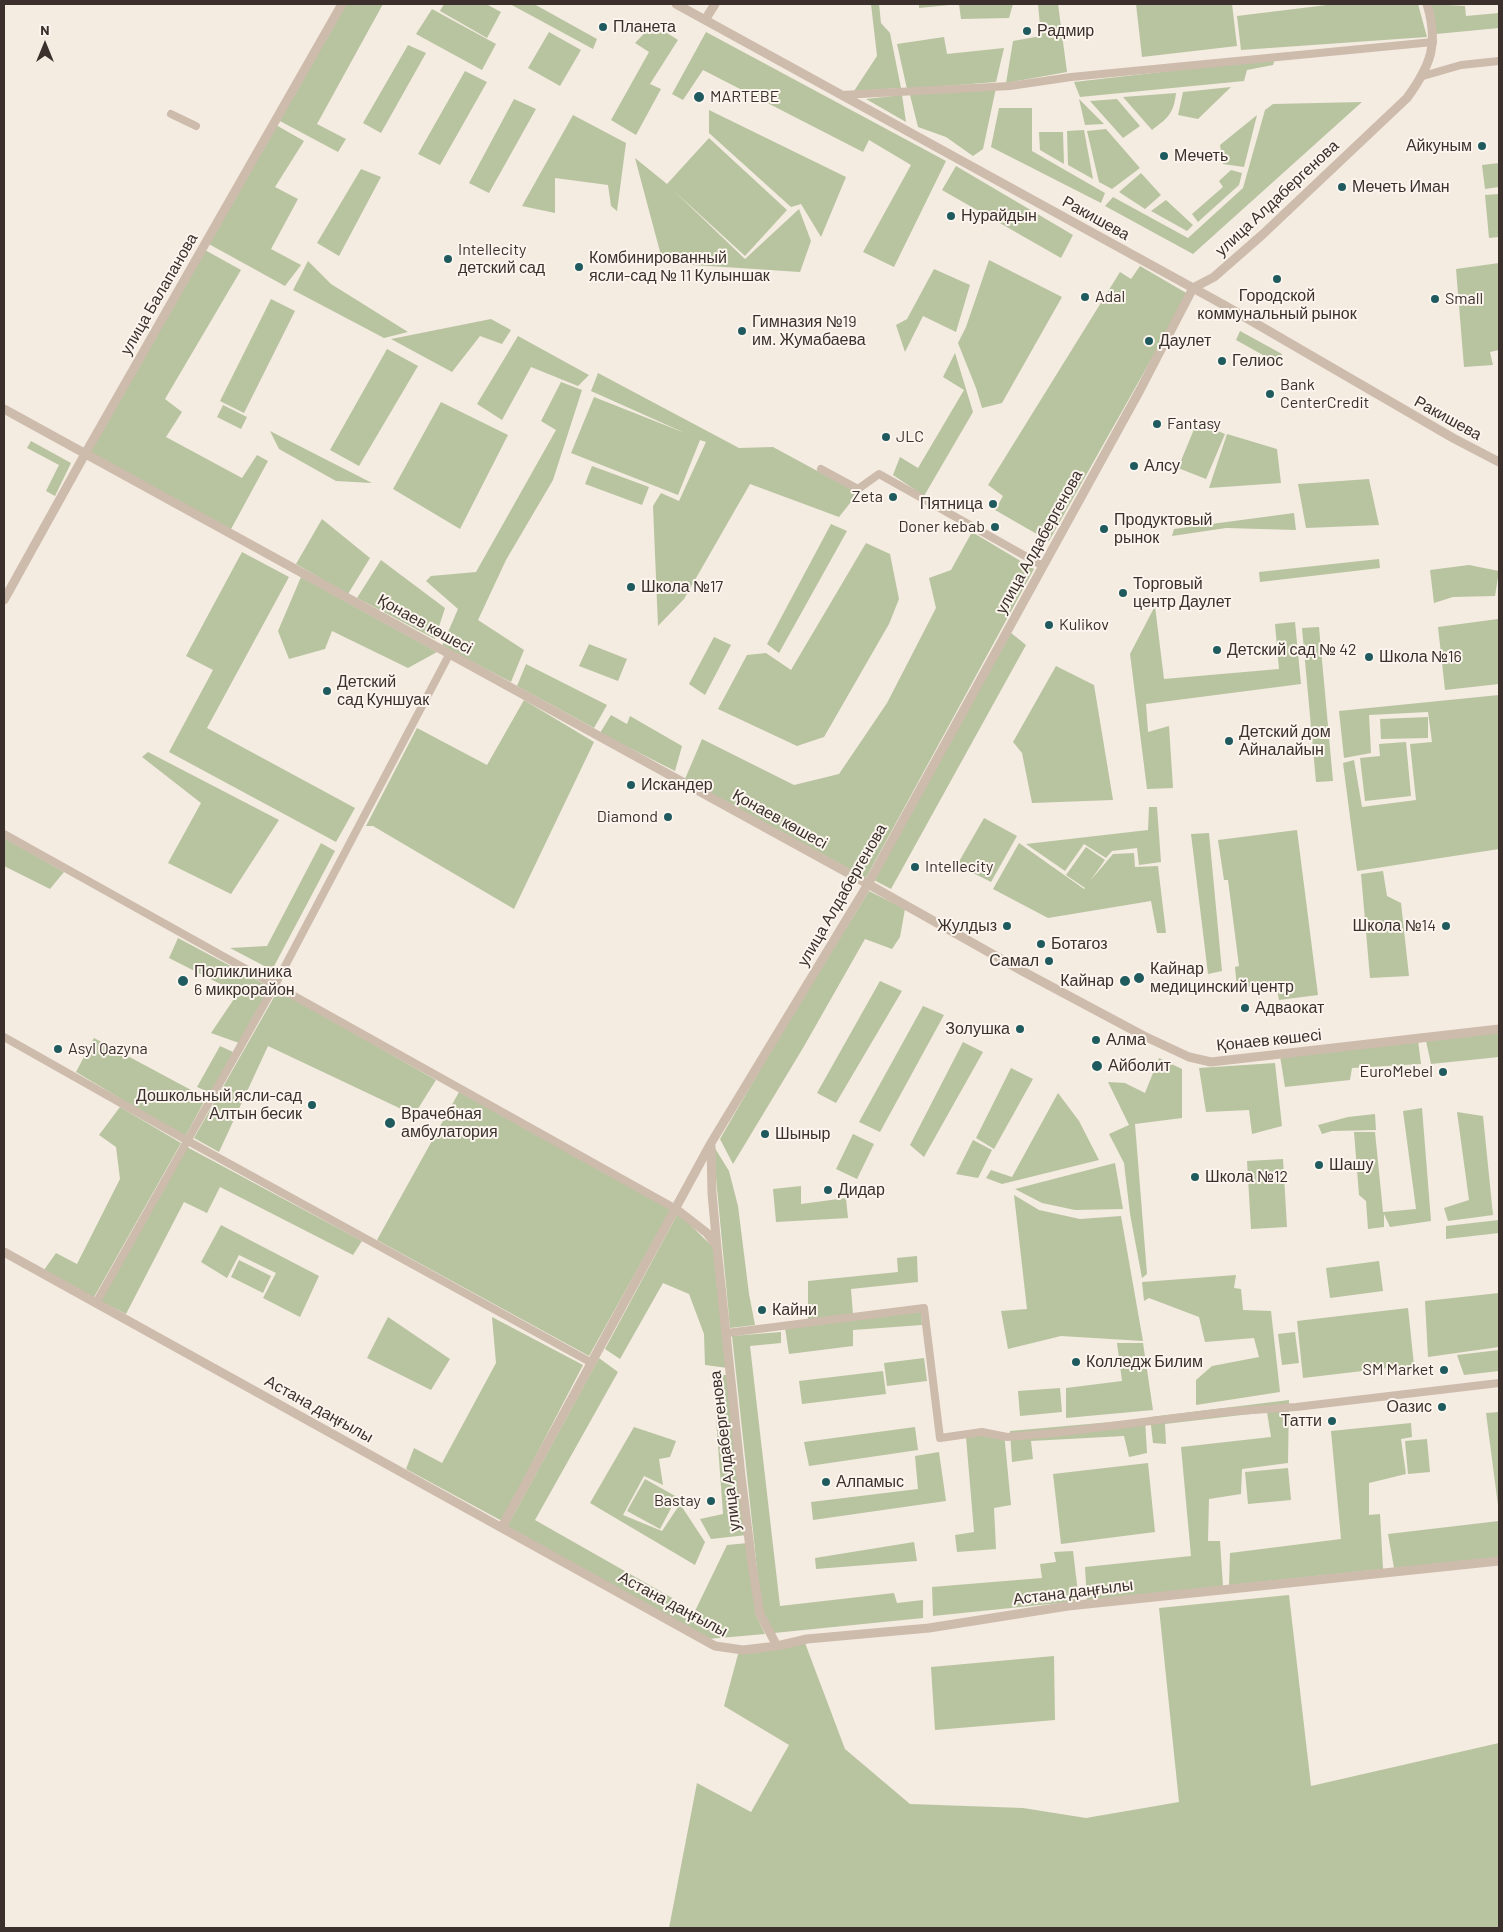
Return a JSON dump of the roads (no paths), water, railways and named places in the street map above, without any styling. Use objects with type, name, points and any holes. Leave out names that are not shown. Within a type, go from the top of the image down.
[{"type":"street","name":"улица Балапанова","points":[[4,600],[85,454],[342,4]]},
{"type":"street","name":"Ракишева","points":[[676,4],[1193,288],[1444,433],[1499,462]]},
{"type":"street","points":[[706,20],[715,4]]},
{"type":"street","name":"улица Алдабергенова","points":[[502,1528],[712,1143],[868,884],[1140,390],[1193,288],[1214,277],[1262,235],[1408,98],[1423,76],[1429,63],[1433,42],[1431,17],[1427,4]]},
{"type":"street","points":[[842,95],[1010,86],[1071,77],[1433,42]]},
{"type":"street","points":[[1423,76],[1461,65],[1499,61]]},
{"type":"street","points":[[171,114],[196,126]]},
{"type":"street","name":"Қонаев көшесі","points":[[4,410],[868,884],[1024,972],[1162,1045],[1196,1059],[1211,1062],[1499,1029]]},
{"type":"street","points":[[821,469],[858,489],[879,474],[1043,566]]},
{"type":"street","points":[[96,1303],[275,985],[449,655]]},
{"type":"street","points":[[4,834],[676,1209],[707,1233],[717,1248]]},
{"type":"street","points":[[4,1038],[592,1363]]},
{"type":"street","name":"улица Алдабергенова","points":[[712,1143],[712,1193],[740,1466],[760,1614],[776,1646]]},
{"type":"street","name":"Астана даңғылы","points":[[4,1252],[715,1646],[744,1650],[776,1646],[807,1638],[929,1628],[1076,1605],[1499,1561]]},
{"type":"street","points":[[727,1332],[924,1308],[940,1438],[982,1432],[1007,1437],[1054,1433],[1224,1412],[1296,1407],[1499,1383]]},
{"type":"place","name":"Планета","points":[[603,27]]},
{"type":"place","name":"Радмир","points":[[1027,31]]},
{"type":"place","name":"MARTEBE","points":[[699,97]]},
{"type":"place","name":"Айкуным","points":[[1482,146]]},
{"type":"place","name":"Мечеть","points":[[1164,156]]},
{"type":"place","name":"Мечеть Иман","points":[[1342,187]]},
{"type":"place","name":"Нурайдын","points":[[951,216]]},
{"type":"place","name":"Intellecity детский сад","points":[[448,259]]},
{"type":"place","name":"Комбинированный ясли-сад № 11 Кулыншак","points":[[579,267]]},
{"type":"place","name":"Городской коммунальный рынок","points":[[1277,279]]},
{"type":"place","name":"Adal","points":[[1085,297]]},
{"type":"place","name":"Small","points":[[1435,299]]},
{"type":"place","name":"Гимназия №19 им. Жумабаева","points":[[742,331]]},
{"type":"place","name":"Даулет","points":[[1149,341]]},
{"type":"place","name":"Гелиос","points":[[1222,361]]},
{"type":"place","name":"Bank CenterCredit","points":[[1270,394]]},
{"type":"place","name":"Fantasy","points":[[1157,424]]},
{"type":"place","name":"JLC","points":[[886,437]]},
{"type":"place","name":"Алсу","points":[[1134,466]]},
{"type":"place","name":"Zeta","points":[[893,497]]},
{"type":"place","name":"Пятница","points":[[993,504]]},
{"type":"place","name":"Doner kebab","points":[[995,527]]},
{"type":"place","name":"Продуктовый рынок","points":[[1104,529]]},
{"type":"place","name":"Школа №17","points":[[631,587]]},
{"type":"place","name":"Торговый центр Даулет","points":[[1123,593]]},
{"type":"place","name":"Kulikov","points":[[1049,625]]},
{"type":"place","name":"Детский сад № 42","points":[[1217,650]]},
{"type":"place","name":"Школа №16","points":[[1369,657]]},
{"type":"place","name":"Детский сад Куншуак","points":[[327,691]]},
{"type":"place","name":"Детский дом Айналайын","points":[[1229,741]]},
{"type":"place","name":"Искандер","points":[[631,785]]},
{"type":"place","name":"Diamond","points":[[668,817]]},
{"type":"place","name":"Intellecity","points":[[915,867]]},
{"type":"place","name":"Жулдыз","points":[[1007,926]]},
{"type":"place","name":"Школа №14","points":[[1446,926]]},
{"type":"place","name":"Ботагоз","points":[[1041,944]]},
{"type":"place","name":"Самал","points":[[1049,961]]},
{"type":"place","name":"Кайнар медицинский центр","points":[[1139,978]]},
{"type":"place","name":"Поликлиника 6 микрорайон","points":[[183,981]]},
{"type":"place","name":"Кайнар","points":[[1125,981]]},
{"type":"place","name":"Адваокат","points":[[1245,1008]]},
{"type":"place","name":"Золушка","points":[[1020,1029]]},
{"type":"place","name":"Алма","points":[[1096,1040]]},
{"type":"place","name":"Asyl Qazyna","points":[[58,1049]]},
{"type":"place","name":"Айболит","points":[[1097,1066]]},
{"type":"place","name":"EuroMebel","points":[[1443,1072]]},
{"type":"place","name":"Дошкольный ясли-сад Алтын бесик","points":[[312,1105]]},
{"type":"place","name":"Врачебная амбулатория","points":[[390,1123]]},
{"type":"place","name":"Шыныр","points":[[765,1134]]},
{"type":"place","name":"Шашу","points":[[1319,1165]]},
{"type":"place","name":"Школа №12","points":[[1195,1177]]},
{"type":"place","name":"Дидар","points":[[828,1190]]},
{"type":"place","name":"Кайни","points":[[762,1310]]},
{"type":"place","name":"Колледж Билим","points":[[1076,1362]]},
{"type":"place","name":"SM Market","points":[[1444,1370]]},
{"type":"place","name":"Оазис","points":[[1442,1407]]},
{"type":"place","name":"Татти","points":[[1332,1421]]},
{"type":"place","name":"Алпамыс","points":[[826,1482]]},
{"type":"place","name":"Bastay","points":[[711,1501]]}]
